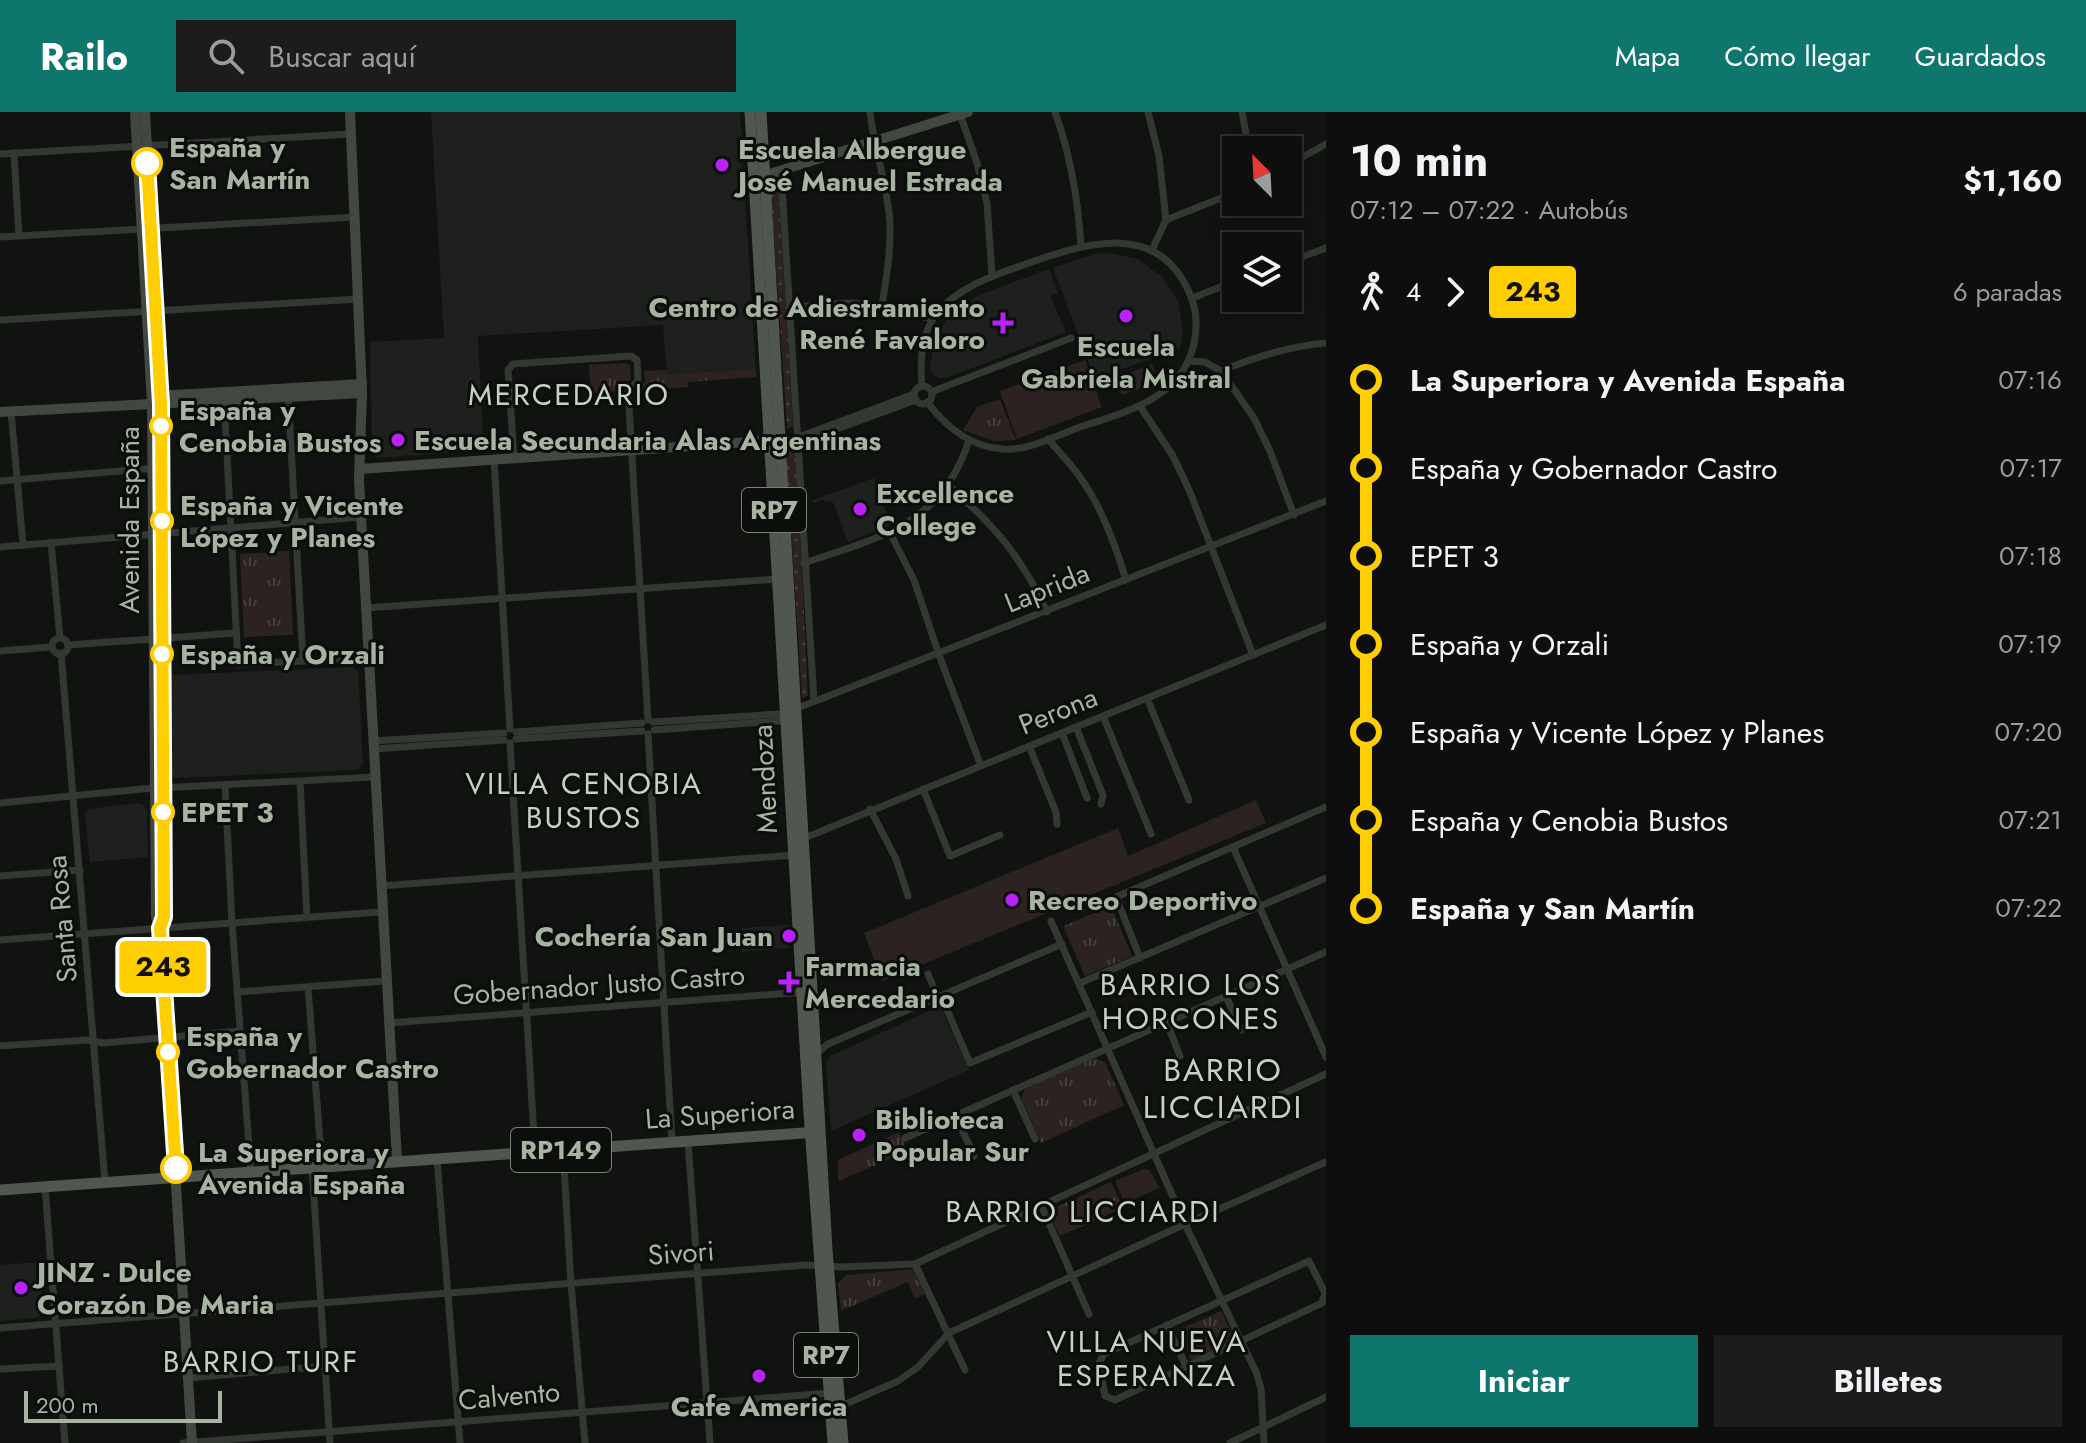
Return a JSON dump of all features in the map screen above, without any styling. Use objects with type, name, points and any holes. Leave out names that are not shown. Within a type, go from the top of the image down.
[{"type":"main road","name":"Mendoza","points":[[750,112],[760,177]]},
{"type":"main road","name":"Mendoza","points":[[761,112],[760,177],[783,579],[796,708],[804,836],[795,854]]},
{"type":"main road","name":"Mendoza","points":[[783,579],[785,717],[792,824],[817,1053],[816,1132],[833,1393],[833,1443]]},
{"type":"main road","name":"Mendoza","points":[[795,854],[806,870],[808,992]]},
{"type":"main road","name":"Mendoza","points":[[816,1039],[806,1062],[816,1132]]},
{"type":"main road","name":"La Superiora","points":[[0,1190],[816,1132]]},
{"type":"main road","name":"Mendoza","points":[[833,1393],[839,1407],[843,1443]]},
{"type":"street","name":"Avenida España","points":[[135,112],[142,145]]},
{"type":"street","name":"Avenida España","points":[[145,112],[142,145],[157,468],[158,789],[164,917],[160,928],[192,1443]]},
{"type":"street","points":[[350,112],[362,388],[360,469],[365,608],[397,1161]]},
{"type":"street","points":[[870,112],[890,223],[882,306]]},
{"type":"street","points":[[1055,112],[1065,138],[1078,201],[1081,246]]},
{"type":"street","points":[[1148,112],[1159,156],[1166,220],[1152,250]]},
{"type":"street","points":[[1242,112],[1246,136]]},
{"type":"street","points":[[760,177],[960,113],[987,203],[992,276]]},
{"type":"street","points":[[0,154],[351,134]]},
{"type":"street","points":[[1302,157],[1326,144]]},
{"type":"street","points":[[14,153],[19,235]]},
{"type":"street","points":[[781,171],[814,701]]},
{"type":"street","points":[[1166,220],[1222,198]]},
{"type":"street","points":[[0,237],[355,217]]},
{"type":"street","points":[[927,402],[950,428],[969,440],[1004,449],[1028,446],[1140,406],[1163,394],[1190,361],[1196,332],[1192,298],[1173,269],[1152,250],[1127,244],[1099,242],[1081,246],[992,276],[960,293],[933,319],[920,370],[922,386],[931,392]]},
{"type":"street","points":[[1302,257],[1326,248]]},
{"type":"street","points":[[1192,298],[1222,286]]},
{"type":"street","points":[[0,320],[359,299]]},
{"type":"street","points":[[789,307],[850,303],[882,306],[933,319]]},
{"type":"street","points":[[927,402],[931,392],[1071,338]]},
{"type":"street","points":[[1221,371],[1260,355],[1326,343]]},
{"type":"street","points":[[514,458],[508,370],[513,364],[631,356],[637,360],[638,380],[628,391],[672,1142]]},
{"type":"street","points":[[1190,361],[1205,362],[1221,371],[1254,418],[1294,515]]},
{"type":"street","points":[[915,397],[917,388],[922,386]]},
{"type":"street","points":[[23,545],[6,411],[362,388]]},
{"type":"street","points":[[288,392],[303,661]]},
{"type":"street","points":[[224,395],[238,664],[368,658]]},
{"type":"street","points":[[360,469],[796,438],[915,397]]},
{"type":"street","points":[[915,397],[922,403],[927,402]]},
{"type":"street","points":[[1140,406],[1173,456],[1253,655]]},
{"type":"street","points":[[1048,439],[1080,477],[1099,508],[1126,580]]},
{"type":"street","points":[[804,563],[890,533],[921,514],[949,486],[962,463],[969,440]]},
{"type":"street","points":[[494,460],[535,1152]]},
{"type":"street","points":[[0,481],[157,468]]},
{"type":"street","points":[[949,486],[986,517],[1011,548],[1047,612]]},
{"type":"street","name":"Laprida","points":[[373,745],[779,721],[796,708],[939,655],[1326,501]]},
{"type":"street","points":[[0,547],[361,517]]},
{"type":"street","points":[[890,533],[914,580],[981,766]]},
{"type":"street","points":[[51,542],[60,638]]},
{"type":"street","points":[[365,608],[783,579]]},
{"type":"street","name":"Perona","points":[[804,836],[1326,625]]},
{"type":"street","points":[[52,647],[61,653],[68,645],[236,633]]},
{"type":"street","points":[[60,638],[68,645]]},
{"type":"street","points":[[52,647],[53,642],[60,638]]},
{"type":"street","points":[[0,651],[52,647]]},
{"type":"street","name":"Santa Rosa","points":[[61,653],[105,1182]]},
{"type":"street","points":[[1147,698],[1189,800]]},
{"type":"street","points":[[1103,716],[1151,834]]},
{"type":"street","points":[[1076,727],[1103,795],[1101,804]]},
{"type":"street","points":[[1062,733],[1087,798]]},
{"type":"street","points":[[1029,746],[1056,812],[1057,824]]},
{"type":"street","points":[[0,803],[158,789],[374,777]]},
{"type":"street","points":[[300,781],[307,917]]},
{"type":"street","points":[[225,785],[251,1172]]},
{"type":"street","points":[[923,789],[950,856],[1000,835]]},
{"type":"street","points":[[1140,958],[1116,897],[1326,807]]},
{"type":"street","points":[[870,809],[896,859],[908,896]]},
{"type":"street","points":[[792,824],[804,836]]},
{"type":"street","points":[[1233,847],[1326,1057]]},
{"type":"street","points":[[380,886],[795,854]]},
{"type":"street","points":[[0,864],[0,876],[80,870]]},
{"type":"street","points":[[1080,983],[1326,878]]},
{"type":"street","points":[[0,940],[381,912]]},
{"type":"street","points":[[1051,921],[1185,1224],[1257,1374],[1264,1443]]},
{"type":"street","points":[[816,1039],[940,997],[1062,944]]},
{"type":"street","points":[[905,1138],[1326,952]]},
{"type":"street","points":[[928,974],[970,1063],[1092,1012]]},
{"type":"street","points":[[237,992],[385,981]]},
{"type":"street","points":[[308,987],[317,1167],[319,1303],[330,1443]]},
{"type":"street","name":"Gobernador Justo Castro","points":[[388,1023],[808,992]]},
{"type":"street","points":[[1226,996],[1241,1030]]},
{"type":"street","points":[[1167,1023],[1180,1056]]},
{"type":"street","points":[[0,1046],[167,1038],[240,1031]]},
{"type":"street","points":[[806,1062],[817,1053]]},
{"type":"street","name":"Sivori","points":[[0,1328],[696,1274],[915,1264],[1326,1074]]},
{"type":"street","points":[[1013,1090],[1035,1139]]},
{"type":"street","points":[[956,1116],[974,1156]]},
{"type":"street","points":[[688,1141],[710,1443]]},
{"type":"street","points":[[563,1150],[585,1443]]},
{"type":"street","points":[[437,1159],[460,1443]]},
{"type":"street","points":[[839,1407],[898,1381],[918,1367],[949,1333],[1326,1162]]},
{"type":"street","points":[[45,1187],[65,1443]]},
{"type":"street","points":[[1041,1205],[1089,1314]]},
{"type":"street","points":[[1309,1261],[1325,1298],[1322,1303],[1115,1400],[1109,1399],[1103,1392],[1099,1363],[1104,1354],[1309,1261]]},
{"type":"street","points":[[915,1264],[965,1370]]},
{"type":"street","points":[[1167,1325],[1187,1368]]},
{"type":"street","points":[[0,1369],[59,1366]]},
{"type":"street","points":[[189,1378],[325,1366]]},
{"type":"street","name":"Calvento","points":[[183,1443],[833,1393]]},
{"type":"street","points":[[1230,1443],[1326,1397]]},
{"type":"shaded area","points":[[431,112],[740,112],[743,157],[739,161],[743,169],[756,369],[667,374],[663,325],[478,336],[484,450],[378,458],[372,453],[370,342],[444,338]]},
{"type":"shaded area","name":"Escuela Gabriela Mistral","points":[[1110,253],[1138,259],[1162,277],[1178,301],[1183,331],[1180,348],[1095,379],[1053,268],[1095,254]]},
{"type":"shaded area","name":"Centro de Adiestramiento René Favaloro","points":[[1049,269],[1058,293],[1050,296],[1066,332],[946,378],[933,374],[930,368],[934,344],[953,312],[979,295]]},
{"type":"shaded area","name":"Excellence College","points":[[874,478],[891,525],[848,542],[833,502],[822,500],[813,503],[813,500]]},
{"type":"shaded area","points":[[353,667],[358,671],[363,764],[358,770],[175,778],[170,773],[170,675]]},
{"type":"shaded area","points":[[137,803],[144,805],[147,811],[148,857],[90,862],[85,815],[88,809]]},
{"type":"shaded area","points":[[789,925],[790,948],[742,952],[741,928]]},
{"type":"shaded area","points":[[940,1006],[969,1070],[831,1131],[826,1063],[830,1056]]},
{"type":"shaded area","name":"JINZ - Dulce Corazón De Maria","points":[[40,1262],[43,1311],[38,1318],[0,1321],[0,1265]]},
{"type":"green space","points":[[770,180],[778,182],[793,426],[787,429]]},
{"type":"green space","points":[[1085,360],[1102,407],[1017,439],[1000,391]]},
{"type":"green space","points":[[625,363],[630,366],[631,379],[619,391],[591,393],[589,365]]},
{"type":"green space","points":[[1152,364],[1159,382],[1122,395],[1116,378]]},
{"type":"green space","points":[[756,369],[756,377],[688,382],[688,387],[638,390],[645,381],[644,371],[667,370],[668,374]]},
{"type":"green space","points":[[1000,399],[1016,440],[994,441],[963,430],[977,407]]},
{"type":"green space","points":[[793,447],[796,450],[808,696],[802,698],[786,451]]},
{"type":"green space","points":[[289,551],[293,635],[244,637],[240,554]]},
{"type":"green space","name":"Recreo Deportivo","points":[[1256,800],[1266,823],[882,981],[864,933],[1118,828],[1128,856]]},
{"type":"green space","points":[[1111,906],[1132,956],[1085,976],[1063,926]]},
{"type":"green space","points":[[1095,1058],[1105,1062],[1124,1105],[1041,1143],[1021,1098],[1025,1089]]},
{"type":"green space","points":[[899,1132],[905,1146],[900,1146],[902,1154],[838,1181],[838,1160]]},
{"type":"green space","points":[[1144,1169],[1150,1170],[1159,1188],[1125,1203],[1115,1181]]},
{"type":"green space","points":[[1111,1182],[1123,1208],[1060,1236],[1050,1215],[1052,1209]]},
{"type":"green space","points":[[914,1269],[925,1294],[915,1299],[908,1282],[841,1311],[838,1283],[847,1275]]},
{"type":"green space","points":[[1221,1311],[1236,1341],[1192,1362],[1178,1330]]},
{"type":"bus line","name":"243","points":[[147,163],[161,404],[164,917],[160,928],[176,1168]]},
{"type":"place","name":"España y San Martín","points":[[147,163]]},
{"type":"place","name":"Escuela Albergue José Manuel Estrada","points":[[722,165]]},
{"type":"place","name":"Escuela Gabriela Mistral","points":[[1126,316]]},
{"type":"place","name":"Centro de Adiestramiento René Favaloro","points":[[1003,323]]},
{"type":"place","name":"España y Cenobia Bustos","points":[[161,426]]},
{"type":"place","name":"Escuela Secundaria Alas Argentinas","points":[[398,440]]},
{"type":"place","name":"Excellence College","points":[[860,509]]},
{"type":"place","name":"España y Vicente López y Planes","points":[[162,521]]},
{"type":"place","name":"España y Orzali","points":[[162,654]]},
{"type":"place","name":"EPET 3","points":[[163,812]]},
{"type":"place","name":"Recreo Deportivo","points":[[1012,900]]},
{"type":"place","name":"Cochería San Juan","points":[[789,936]]},
{"type":"place","name":"Farmacia Mercedario","points":[[789,982]]},
{"type":"place","name":"España y Gobernador Castro","points":[[168,1052]]},
{"type":"place","name":"Biblioteca Popular Sur","points":[[859,1135]]},
{"type":"place","name":"La Superiora y Avenida España","points":[[176,1168]]},
{"type":"place","name":"JINZ - Dulce Corazón De Maria","points":[[21,1288]]},
{"type":"place","name":"Cafe America","points":[[759,1376]]},
{"type":"district","name":"MERCEDARIO","points":[[569,394]]},
{"type":"district","name":"VILLA CENOBIA BUSTOS","points":[[584,800]]},
{"type":"district","name":"BARRIO LOS HORCONES","points":[[1191,1001]]},
{"type":"district","name":"BARRIO LICCIARDI","points":[[1223,1088]]},
{"type":"district","name":"BARRIO LICCIARDI","points":[[1083,1211]]},
{"type":"district","name":"VILLA NUEVA ESPERANZA","points":[[1147,1358]]},
{"type":"district","name":"BARRIO TURF","points":[[261,1361]]}]
